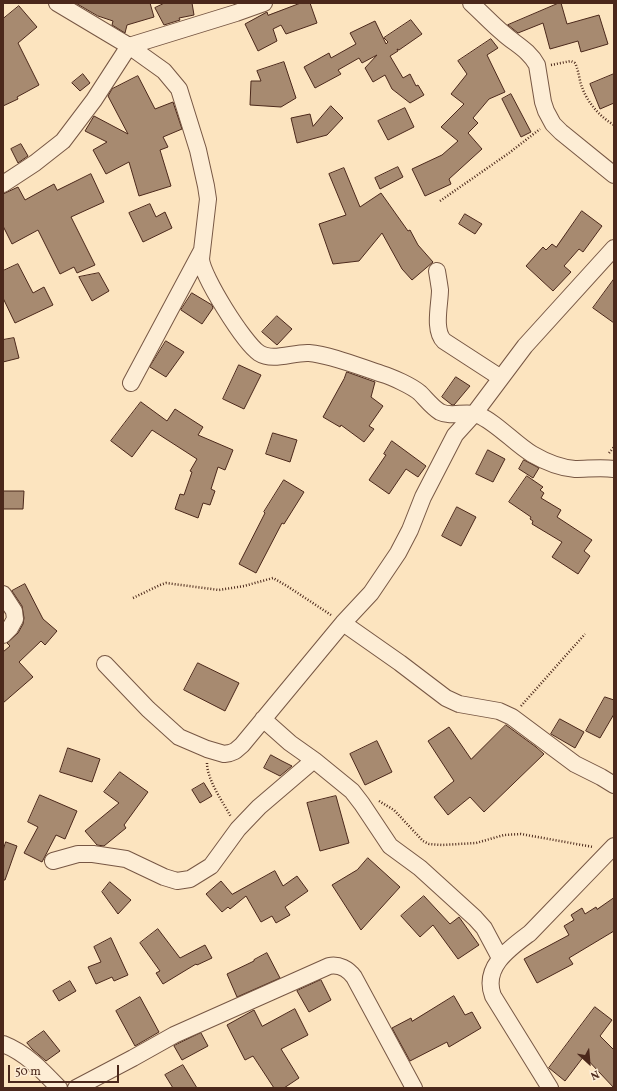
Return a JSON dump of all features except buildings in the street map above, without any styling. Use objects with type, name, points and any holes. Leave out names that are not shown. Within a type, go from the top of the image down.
[{"type":"street","points":[[57,3],[129,46],[164,71],[176,84],[182,96],[198,150],[208,199],[201,252],[201,264],[213,288],[250,346],[259,353],[271,356],[309,353],[322,355],[385,375],[418,392],[435,409],[443,413],[479,415],[489,421],[532,455],[557,465],[574,469],[614,469]]},
{"type":"street","points":[[3,184],[35,163],[63,141],[90,105],[129,46],[264,3]]},
{"type":"street","points":[[471,3],[504,34],[521,46],[532,57],[537,65],[543,102],[551,120],[562,132],[614,175]]},
{"type":"street","points":[[105,664],[148,709],[180,737],[207,749],[224,754],[235,751],[242,745],[343,623],[371,593],[398,553],[410,530],[423,497],[455,435],[474,414],[525,346],[614,248]]},
{"type":"street","points":[[131,382],[201,252]]},
{"type":"street","points":[[437,271],[440,289],[438,316],[440,335],[444,341],[501,378]]},
{"type":"street","points":[[3,594],[14,611],[15,619],[10,628],[3,635]]},
{"type":"street","points":[[343,623],[400,663],[446,698],[459,704],[499,712],[512,717],[575,764],[614,785]]},
{"type":"street","points":[[263,719],[290,743],[340,780],[357,797],[390,846],[420,868],[475,918],[486,932],[500,958]]},
{"type":"street","points":[[53,861],[78,854],[93,854],[126,859],[164,877],[177,881],[183,881],[199,874],[211,866],[238,829],[273,794],[314,760]]},
{"type":"street","points":[[550,1088],[493,996],[490,988],[490,981],[495,966],[500,958],[530,933],[612,849]]},
{"type":"street","points":[[76,1088],[195,1025],[334,965],[349,971],[354,977],[414,1088]]},
{"type":"street","points":[[3,1044],[17,1050],[41,1069],[59,1088]]},
{"type":"path","points":[[537,69],[569,61],[574,62],[582,87],[589,102],[614,125]]},
{"type":"path","points":[[440,202],[509,153],[551,120]]},
{"type":"path","points":[[133,598],[166,583],[219,590],[244,586],[273,578],[343,623]]},
{"type":"path","points":[[512,717],[585,634]]},
{"type":"path","points":[[207,749],[207,767],[209,774],[215,788],[238,829]]},
{"type":"path","points":[[375,799],[394,810],[423,842],[429,844],[442,845],[476,843],[504,835],[521,834],[612,849]]}]
